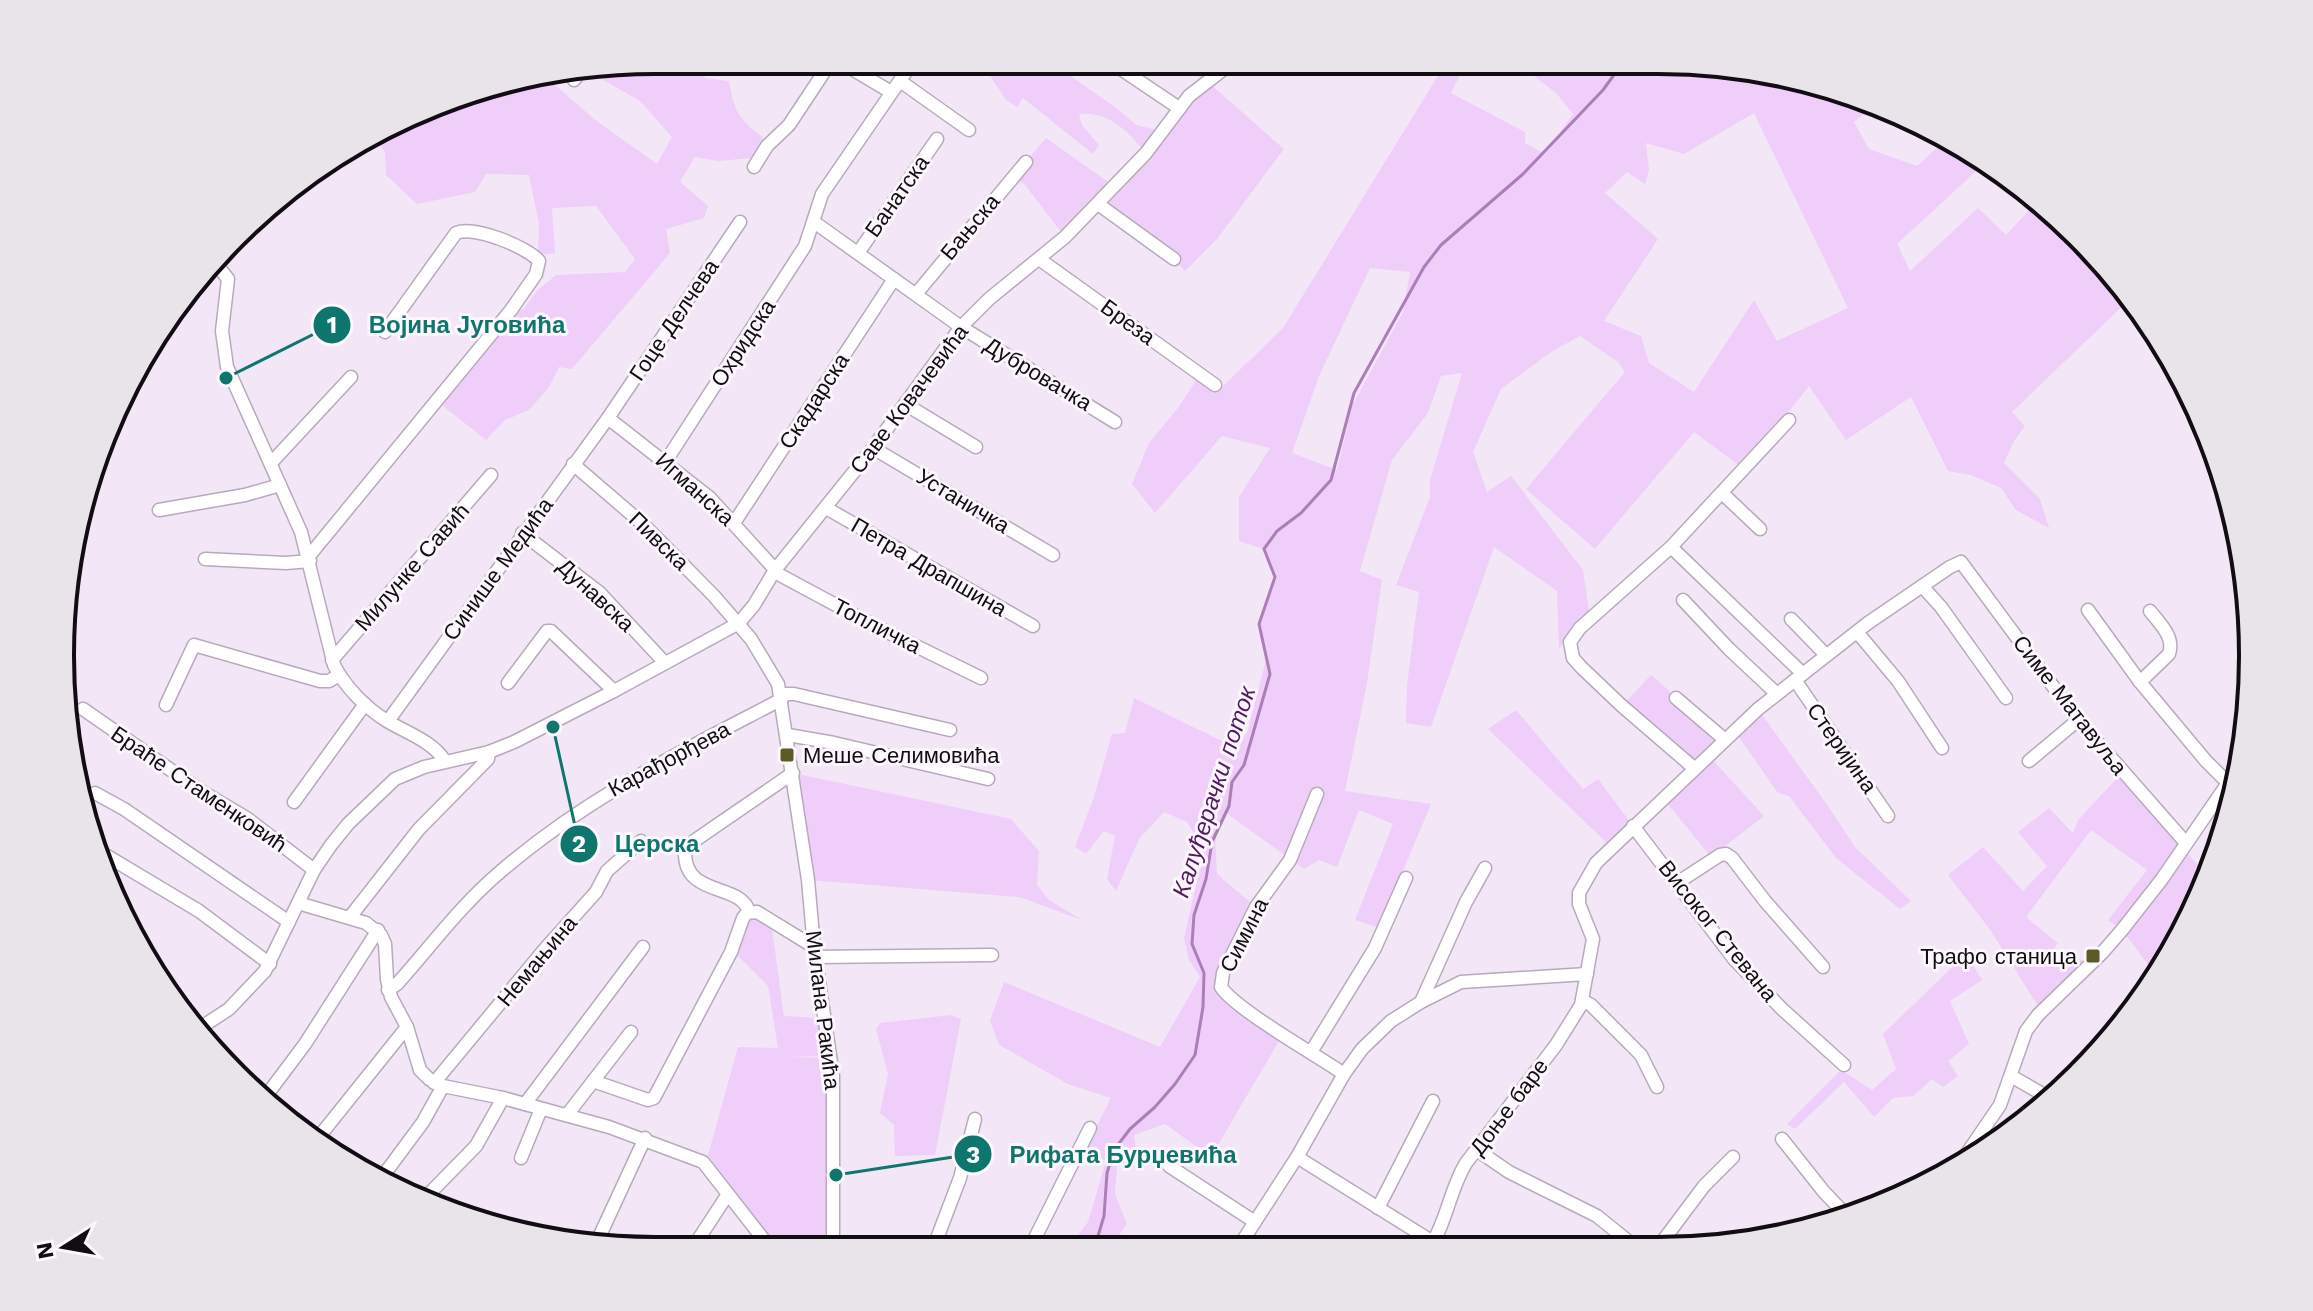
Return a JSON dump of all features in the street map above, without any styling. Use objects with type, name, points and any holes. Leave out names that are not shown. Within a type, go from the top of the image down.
[{"type":"street","points":[[754,167],[767,146],[789,125],[825,74]]},
{"type":"street","points":[[860,74],[891,92]]},
{"type":"street","name":"Охридска","points":[[666,461],[805,246],[822,194],[905,74]]},
{"type":"street","points":[[1128,74],[1179,108]]},
{"type":"street","name":"Саве Ковачевића","points":[[206,1024],[229,1009],[270,964],[314,870],[348,824],[385,787],[409,772],[489,752],[614,691],[739,623],[775,570],[873,448],[961,327],[1098,204],[1146,153],[1189,96],[1217,74]]},
{"type":"street","points":[[900,81],[969,130]]},
{"type":"street","name":"Банатска","points":[[858,253],[937,139]]},
{"type":"street","name":"Бањска","points":[[916,294],[1026,162]]},
{"type":"street","points":[[1098,204],[1174,259]]},
{"type":"street","name":"Гоце Делчева","points":[[608,418],[740,222]]},
{"type":"street","name":"Дубровачка","points":[[814,222],[961,327],[1115,422]]},
{"type":"street","points":[[205,559],[286,563],[309,559],[511,310],[539,268],[539,261],[525,250],[479,231],[461,231],[444,247],[385,332]]},
{"type":"street","name":"Бреза","points":[[1039,259],[1215,385]]},
{"type":"street","points":[[221,269],[228,279],[222,331],[227,367],[271,463],[309,559],[332,660],[339,675],[365,704],[434,748],[445,761]]},
{"type":"street","name":"Скадарска","points":[[734,523],[894,279]]},
{"type":"street","points":[[271,463],[351,377]]},
{"type":"street","points":[[905,404],[976,447]]},
{"type":"street","name":"Игманска","points":[[608,418],[710,498],[775,570]]},
{"type":"street","name":"Синише Медића","points":[[388,721],[608,418]]},
{"type":"street","points":[[1694,768],[1622,706],[1573,658],[1571,639],[1671,547],[1789,420]]},
{"type":"street","name":"Устаничка","points":[[873,448],[1053,555]]},
{"type":"street","name":"Пивска","points":[[573,464],[644,525],[739,623]]},
{"type":"street","name":"Милунке Савић","points":[[332,660],[491,475]]},
{"type":"street","points":[[159,510],[245,495],[280,485]]},
{"type":"street","points":[[1722,493],[1760,529]]},
{"type":"street","name":"Петра Драпшина","points":[[826,508],[1033,626]]},
{"type":"street","name":"Дунавска","points":[[522,533],[600,593],[665,663]]},
{"type":"street","name":"Стеријина","points":[[1671,547],[1799,677],[1888,816]]},
{"type":"street","name":"Симе Матавуља","points":[[1922,586],[1961,562],[2078,720],[2186,843]]},
{"type":"street","name":"Топличка","points":[[775,570],[785,579],[981,678]]},
{"type":"street","points":[[1633,826],[1724,739],[1777,694],[1922,586],[1949,616],[2006,698]]},
{"type":"street","points":[[1683,600],[1777,694]]},
{"type":"street","points":[[2088,610],[2140,682],[2225,780]]},
{"type":"street","points":[[2140,682],[2171,649],[2170,637],[2150,611]]},
{"type":"street","points":[[1791,619],[1826,655]]},
{"type":"street","name":"Милана Ракића","points":[[739,623],[772,670],[788,735],[835,1096],[833,1237]]},
{"type":"street","points":[[508,683],[547,631],[551,631],[614,691]]},
{"type":"street","points":[[1857,632],[1898,681],[1942,748]]},
{"type":"street","points":[[166,705],[194,645],[320,681],[329,681],[339,675]]},
{"type":"street","points":[[781,697],[794,694],[950,730]]},
{"type":"street","name":"Карађорђева","points":[[388,990],[397,984],[473,896],[574,814],[631,778],[781,697]]},
{"type":"street","points":[[1676,698],[1724,739]]},
{"type":"street","points":[[294,802],[365,704]]},
{"type":"street","name":"Браће Стаменковић","points":[[83,709],[201,791],[248,819],[314,870]]},
{"type":"street","points":[[2029,761],[2078,720]]},
{"type":"street","points":[[788,735],[988,779]]},
{"type":"street","points":[[350,917],[419,829],[488,759],[489,752]]},
{"type":"street","points":[[749,912],[745,902],[737,895],[702,883],[689,869],[685,852],[694,841],[793,773]]},
{"type":"street","points":[[1974,1143],[2000,1105],[2026,1031],[2122,930],[2223,790]]},
{"type":"street","points":[[95,793],[124,809],[289,922]]},
{"type":"street","name":"Симина","points":[[1317,794],[1290,860],[1256,907],[1221,981],[1224,991],[1230,996],[1344,1074]]},
{"type":"street","name":"Високог Стевана","points":[[1633,826],[1734,959],[1782,1009],[1844,1065]]},
{"type":"street","name":"Доње баре","points":[[1435,1237],[1459,1175],[1556,1045],[1582,1000],[1593,939],[1579,904],[1579,893],[1596,863],[1633,826]]},
{"type":"street","name":"Немањина","points":[[387,1171],[423,1122],[439,1085],[544,950],[596,892],[607,871],[641,841]]},
{"type":"street","points":[[1677,883],[1726,854],[1823,967]]},
{"type":"street","points":[[111,858],[199,911],[270,964]]},
{"type":"street","points":[[1421,1002],[1466,902],[1485,868]]},
{"type":"street","points":[[1311,1052],[1370,958],[1406,878]]},
{"type":"street","points":[[298,903],[350,917],[378,930],[385,944],[388,990],[407,1027],[420,1070],[439,1085],[503,1098],[645,1138],[707,1165],[762,1237]]},
{"type":"street","points":[[593,1081],[648,1100],[654,1098],[731,952],[743,918],[749,912],[757,912],[815,952],[992,955]]},
{"type":"street","points":[[270,1091],[305,1044],[378,930]]},
{"type":"street","points":[[525,1104],[643,947]]},
{"type":"street","points":[[1245,1237],[1297,1157],[1344,1074],[1375,1034],[1421,1002],[1461,982],[1587,974]]},
{"type":"street","points":[[1582,1000],[1591,1005],[1641,1055],[1657,1087]]},
{"type":"street","points":[[323,1132],[407,1027]]},
{"type":"street","points":[[567,1115],[631,1032]]},
{"type":"street","points":[[2011,1076],[2041,1093]]},
{"type":"street","points":[[431,1192],[476,1146],[503,1098]]},
{"type":"street","points":[[1378,1208],[1433,1101]]},
{"type":"street","points":[[521,1158],[541,1109]]},
{"type":"street","points":[[938,1237],[960,1178],[975,1119]]},
{"type":"street","points":[[1036,1237],[1090,1128]]},
{"type":"street","points":[[600,1234],[645,1138]]},
{"type":"street","points":[[1782,1139],[1839,1208]]},
{"type":"street","points":[[1477,1150],[1509,1172],[1597,1216],[1623,1237]]},
{"type":"street","points":[[1297,1157],[1420,1237]]},
{"type":"street","points":[[1666,1237],[1704,1186],[1733,1157]]},
{"type":"street","points":[[1169,1166],[1255,1222]]},
{"type":"street","points":[[700,1237],[728,1194]]},
{"type":"shaded area","points":[[704,74],[705,78],[729,81],[738,113],[763,137],[752,158],[718,161],[695,157],[680,182],[708,206],[704,218],[666,229],[670,253],[572,369],[559,367],[549,387],[529,410],[505,420],[486,440],[438,402],[511,310],[523,310],[538,290],[556,275],[625,272],[635,259],[596,206],[552,208],[555,253],[538,255],[539,224],[529,175],[486,174],[475,192],[417,204],[386,175],[385,152],[380,144],[433,118],[469,105],[553,83],[594,119],[657,164],[672,137],[640,101],[598,77]]},
{"type":"shaded area","points":[[1068,74],[1136,125],[1161,131],[1207,82],[1195,74],[1218,74],[1208,82],[1284,149],[1217,239],[1185,271],[1099,204],[1065,237],[1025,185],[1013,177],[1046,138],[1114,186],[1145,152],[1124,130],[1108,119],[1079,114],[1082,125],[1099,145],[1093,154],[1023,98],[1017,107],[1006,100],[990,76]]},
{"type":"shaded area","points":[[1439,74],[1460,74],[1451,93],[1525,132],[1525,143],[1545,154],[1573,114],[1557,94],[1532,74],[1696,75],[1771,85],[1844,105],[1865,113],[1854,122],[1869,149],[1917,166],[1938,147],[1977,170],[1897,244],[1910,271],[1978,208],[2006,235],[2030,209],[2069,244],[2122,306],[2012,412],[2025,426],[2004,463],[2040,499],[2049,528],[2016,510],[2001,488],[1971,475],[1948,471],[1911,397],[1846,440],[1809,386],[1744,469],[1694,432],[1595,549],[1526,489],[1625,372],[1618,362],[1580,336],[1551,352],[1501,389],[1473,452],[1487,492],[1511,476],[1583,570],[1589,611],[1559,649],[1557,591],[1494,547],[1431,727],[1406,723],[1407,685],[1419,592],[1396,585],[1430,497],[1430,480],[1462,373],[1441,376],[1428,413],[1392,460],[1360,571],[1382,580],[1367,683],[1345,791],[1431,804],[1379,928],[1355,920],[1393,824],[1359,810],[1337,867],[1319,860],[1304,869],[1226,813],[1215,835],[1217,874],[1256,907],[1221,981],[1230,997],[1283,1034],[1211,1157],[1165,1124],[1134,1135],[1138,1162],[1117,1166],[1115,1194],[1127,1224],[1118,1237],[1076,1237],[1088,1222],[1106,1161],[1083,1153],[1111,1098],[1068,1084],[999,1045],[990,1021],[1004,982],[1160,1047],[1200,977],[1189,960],[1184,938],[1207,837],[1197,838],[1187,822],[1164,812],[1139,839],[1116,891],[1107,879],[1115,836],[1104,831],[1086,854],[1075,847],[1094,797],[1112,734],[1125,733],[1134,698],[1238,749],[1248,730],[1267,656],[1259,624],[1275,577],[1264,549],[1239,541],[1239,497],[1270,448],[1222,436],[1155,513],[1132,484],[1149,443],[1178,408],[1200,374],[1220,389],[1283,328]],"holes":[[[1754,113],[1848,308],[1777,341],[1754,300],[1694,392],[1649,363],[1641,336],[1604,321],[1658,239],[1605,193],[1627,172],[1645,184],[1649,170],[1646,143],[1684,154]],[[1370,268],[1410,272],[1403,312],[1352,406],[1337,470],[1292,453],[1319,376]]]},
{"type":"shaded area","points":[[1651,675],[1724,739],[1708,755],[1764,816],[1711,857],[1663,798],[1694,768],[1622,706]]},
{"type":"shaded area","points":[[1758,709],[1855,847],[1911,901],[1900,909],[1836,858],[1789,796],[1778,793],[1734,730]]},
{"type":"shaded area","points":[[1516,710],[1583,789],[1598,779],[1633,826],[1611,847],[1488,729]]},
{"type":"shaded area","points":[[793,773],[1011,819],[1039,851],[1037,885],[1049,900],[1082,920],[1019,897],[808,880]]},
{"type":"shaded area","points":[[2118,777],[2199,866],[2179,913],[2149,966],[2122,930],[2108,920],[2147,870],[2091,830],[2026,917],[2058,943],[2054,948],[2090,964],[2041,1011],[1991,931],[1948,875],[1983,847],[2023,891],[2047,866],[2018,832],[2049,808],[2073,833],[2078,820]]},
{"type":"shaded area","points":[[754,919],[772,929],[784,1016],[821,1018],[829,1056],[787,1057],[831,1058],[832,1237],[770,1237],[733,1194],[708,1155],[738,1047],[778,1048],[768,986],[735,953],[749,920]]},
{"type":"shaded area","points":[[1966,954],[1982,980],[1950,1001],[1969,1044],[1948,1061],[1958,1076],[1943,1087],[1932,1079],[1913,1096],[1893,1098],[1874,1117],[1844,1082],[1795,1129],[1787,1124],[1841,1070],[1872,1090],[1896,1069],[1883,1034]]},
{"type":"shaded area","points":[[951,1015],[961,1019],[935,1155],[895,1156],[894,1125],[880,1113],[888,1074],[876,1029],[880,1023]]},
{"type":"waterway","name":"Калуђерачки поток","points":[[1097,1237],[1104,1216],[1107,1173],[1114,1150],[1130,1129],[1175,1084],[1195,1055],[1203,1007],[1204,973],[1192,944],[1194,915],[1206,879],[1212,842],[1229,806],[1232,782],[1244,765],[1270,674],[1259,624],[1275,577],[1264,549],[1277,531],[1301,513],[1331,480],[1354,393],[1424,267],[1441,245],[1523,174],[1615,74]]},
{"type":"place","name":"Војина Југовића","points":[[226,378]]},
{"type":"place","name":"Церска","points":[[553,727]]},
{"type":"place","name":"Меше Селимовића","points":[[787,755]]},
{"type":"place","name":"Трафо станица","points":[[2093,956]]},
{"type":"place","name":"Рифата Бурџевића","points":[[836,1175]]}]
